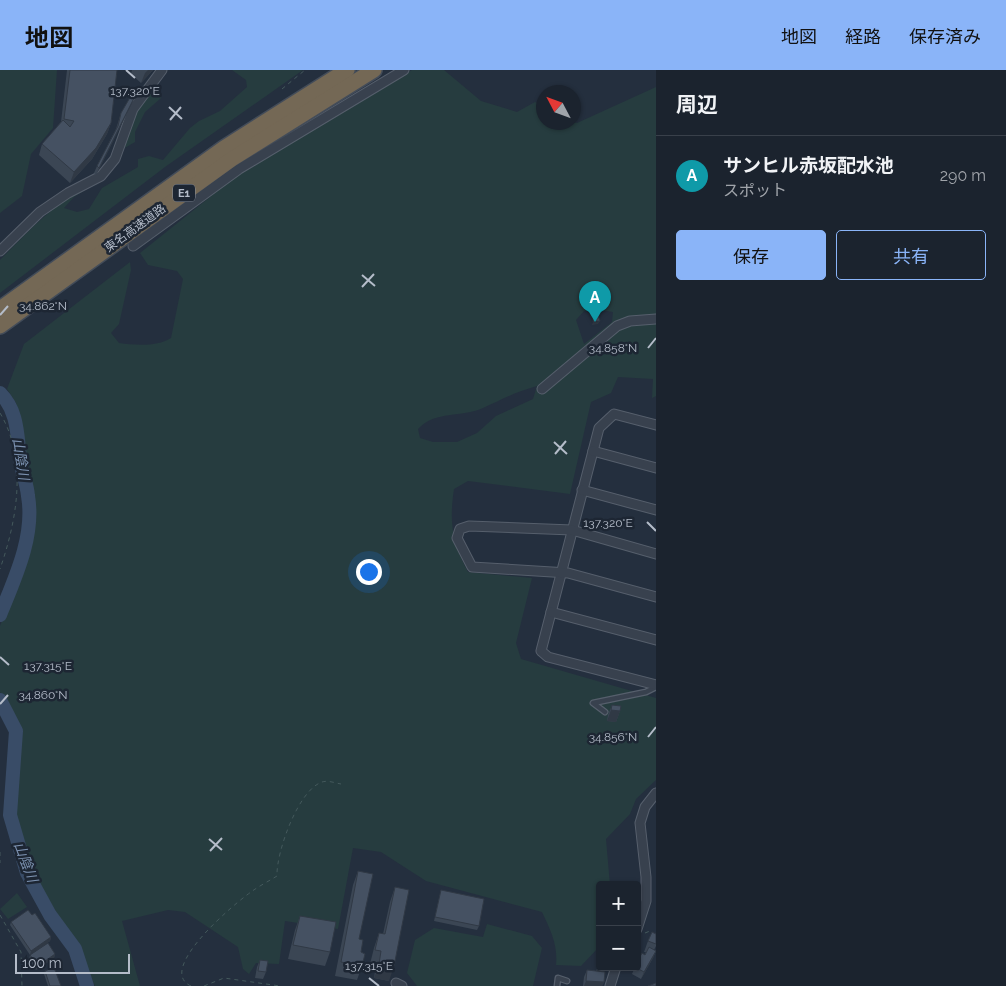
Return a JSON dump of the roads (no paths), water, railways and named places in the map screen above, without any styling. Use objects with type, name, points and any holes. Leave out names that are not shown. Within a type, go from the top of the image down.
[{"type":"highway","name":"東名高速道路","points":[[0,309],[224,148],[348,70]]},
{"type":"highway","name":"東名高速道路","points":[[0,326],[232,159],[374,70]]},
{"type":"street","points":[[0,251],[40,212],[68,193],[101,176],[115,159],[133,109],[162,70]]},
{"type":"street","points":[[133,246],[239,169],[404,70]]},
{"type":"street","points":[[542,390],[617,326],[630,321],[656,319]]},
{"type":"street","points":[[656,426],[614,414],[599,428],[541,646],[543,655],[656,686]]},
{"type":"street","points":[[593,451],[656,468]]},
{"type":"street","points":[[582,490],[656,510]]},
{"type":"street","points":[[656,554],[572,530],[469,526],[460,529],[457,538],[472,567],[561,573],[656,597]]},
{"type":"street","points":[[551,612],[656,640]]},
{"type":"street","points":[[639,926],[646,901],[646,877],[640,823],[645,807],[656,793]]},
{"type":"street","points":[[610,986],[615,971]]},
{"type":"lane","points":[[605,712],[593,703],[646,692],[656,686]]},
{"type":"lane","points":[[557,986],[558,978],[567,982]]},
{"type":"waterway","name":"山陰川","points":[[0,393],[10,407],[16,423],[29,511],[29,526],[22,557],[0,615]]},
{"type":"waterway","name":"山陰川","points":[[0,700],[16,731],[10,815],[27,873],[50,915],[75,949],[87,986]]},
{"type":"place","name":"サンヒル赤坂配水池","points":[[595,322]]}]
